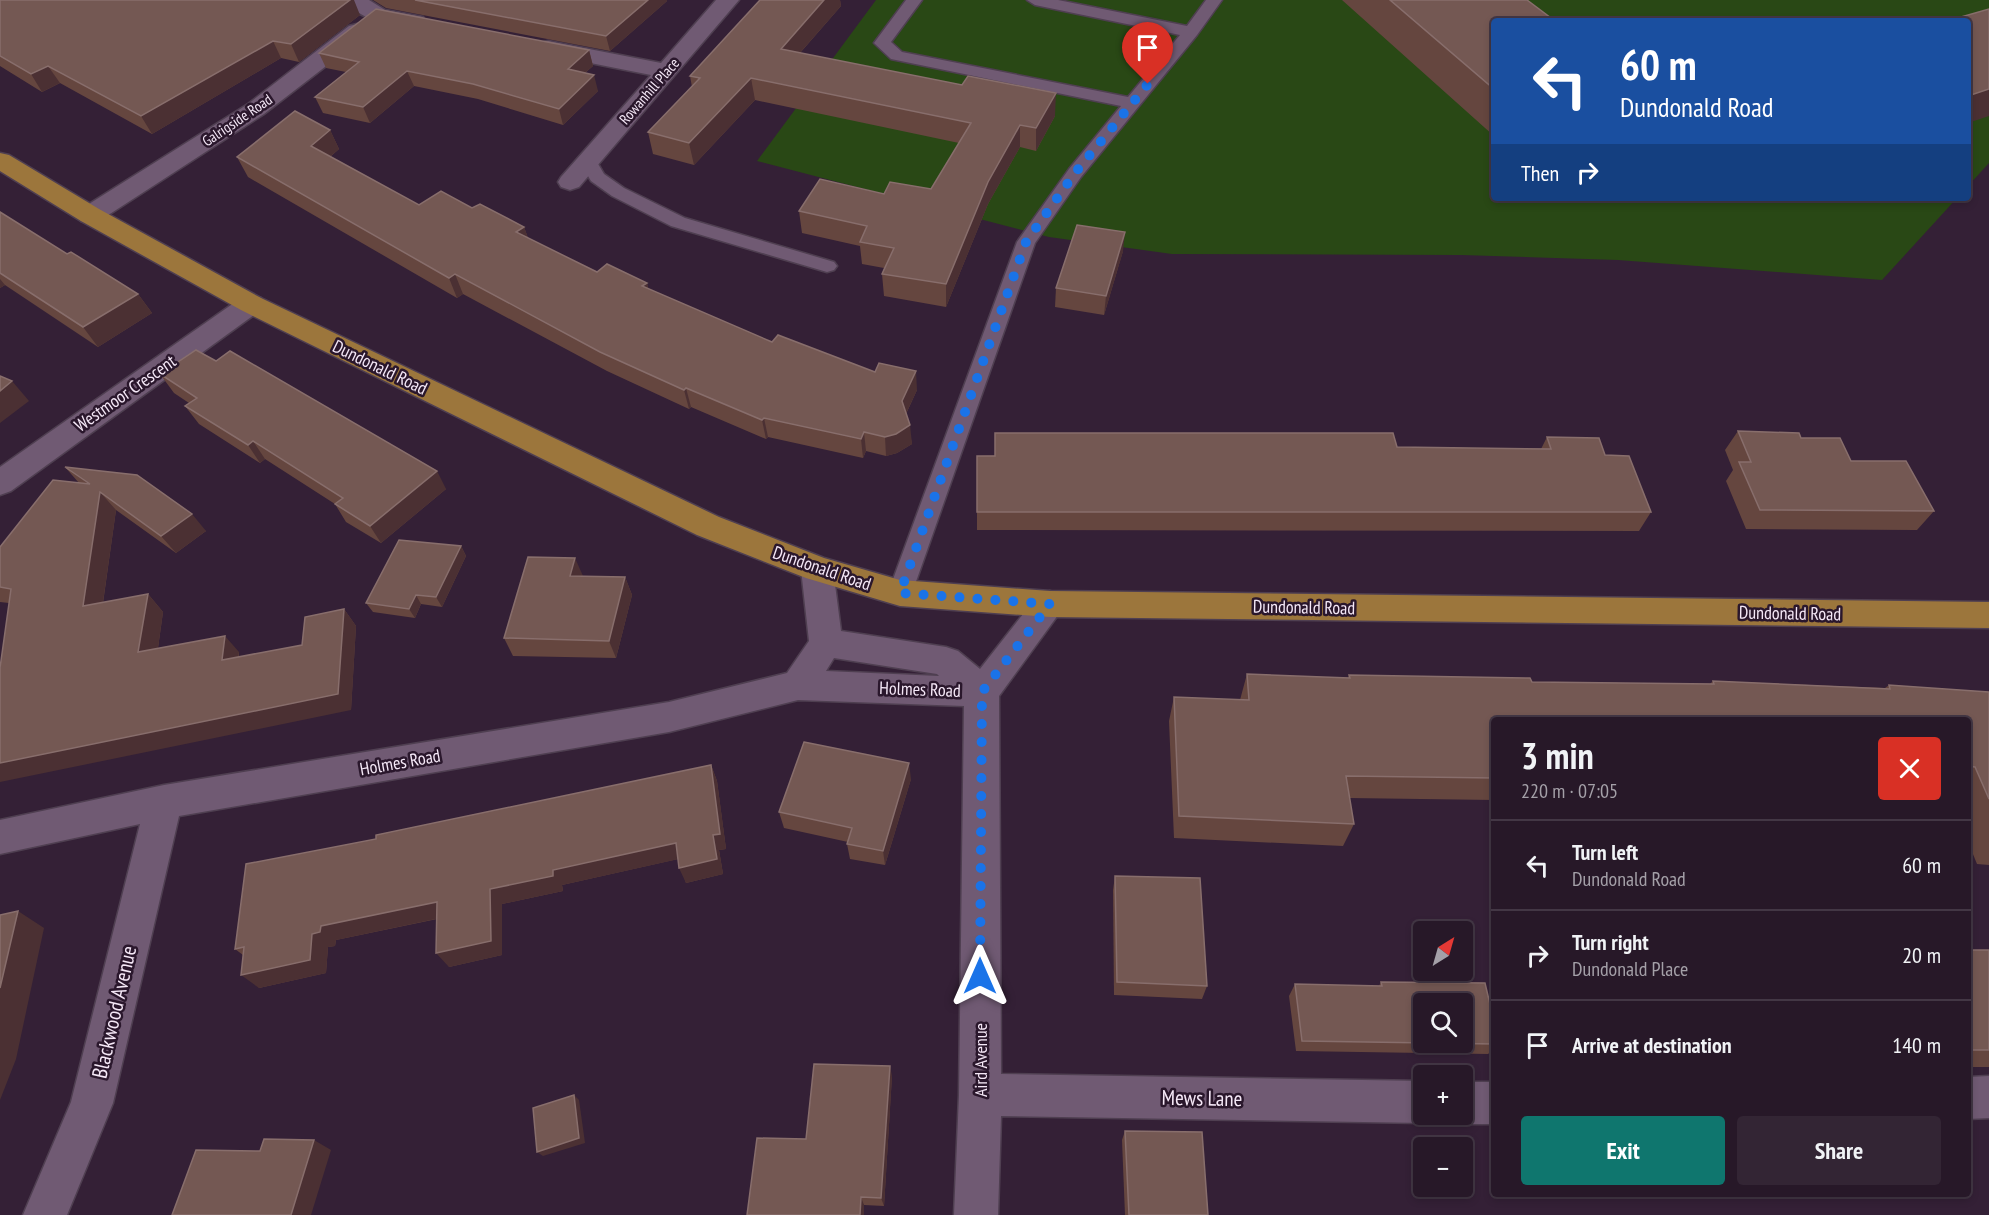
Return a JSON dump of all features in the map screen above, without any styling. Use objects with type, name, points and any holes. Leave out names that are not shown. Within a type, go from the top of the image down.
[{"type":"main road","name":"Dundonald Road","points":[[0,160],[90,215],[251,304],[708,526],[818,569],[900,593],[1050,604],[1989,615]]},
{"type":"street","points":[[354,0],[378,15],[436,26]]},
{"type":"street","name":"Rowanhill Place","points":[[570,182],[728,0]]},
{"type":"street","name":"Galrigside Road","points":[[90,215],[256,109],[378,15]]},
{"type":"street","points":[[528,44],[667,71]]},
{"type":"street","name":"Westmoor Crescent","points":[[0,483],[251,304]]},
{"type":"street","points":[[798,685],[826,643],[818,569]]},
{"type":"street","points":[[982,692],[1050,604]]},
{"type":"street","name":"Holmes Road","points":[[826,643],[946,661],[982,692]]},
{"type":"street","name":"Holmes Road","points":[[0,837],[164,802],[669,717],[798,685],[982,692]]},
{"type":"street","name":"Aird Avenue","points":[[976,1215],[980,1095],[982,692]]},
{"type":"street","name":"Blackwood Avenue","points":[[45,1215],[92,1103],[164,802]]},
{"type":"street","name":"Mews Lane","points":[[980,1095],[1413,1102]]},
{"type":"street","points":[[1473,1103],[1491,1103]]},
{"type":"lane","points":[[914,0],[882,44],[897,56],[1134,103]]},
{"type":"lane","points":[[1035,0],[1191,32]]},
{"type":"lane","points":[[900,593],[1026,242],[1075,173],[1134,103],[1214,0]]},
{"type":"lane","points":[[588,161],[597,177],[618,192],[678,222],[827,266]]},
{"type":"green space","points":[[876,0],[1989,0],[1989,163],[1971,183],[1971,18],[1491,18],[1491,201],[1954,201],[1882,280],[1618,260],[1461,255],[1172,254],[1049,237],[757,161]]},
{"type":"building","points":[[0,0],[350,0],[291,44],[273,41],[141,116],[48,66],[31,74],[0,56]]},
{"type":"building","points":[[415,0],[648,0],[606,36]]},
{"type":"building","points":[[760,0],[824,0],[781,49],[962,85],[968,76],[1056,93],[1036,128],[1020,125],[988,182],[946,284],[882,274],[894,248],[860,242],[867,226],[799,211],[820,179],[884,194],[890,182],[931,189],[971,123],[751,78],[689,143],[648,132],[700,78],[690,76]]},
{"type":"building","points":[[1390,0],[1527,0],[1551,18],[1491,18],[1491,86]]},
{"type":"building","points":[[376,9],[589,50],[568,69],[594,75],[559,109],[473,84],[407,71],[363,107],[315,97],[359,62],[319,53]]},
{"type":"building","points":[[1989,9],[1989,89],[1971,95],[1971,18],[1958,18]]},
{"type":"building","points":[[295,111],[330,130],[311,146],[419,205],[441,191],[472,208],[480,204],[524,227],[516,232],[597,272],[607,264],[647,283],[642,286],[772,342],[778,335],[875,372],[879,363],[916,371],[902,401],[910,425],[896,434],[885,437],[864,432],[861,439],[764,418],[762,420],[686,388],[684,390],[600,352],[455,274],[449,278],[237,157]]},
{"type":"building","points":[[0,212],[67,254],[71,252],[138,294],[83,327],[0,273]]},
{"type":"building","points":[[1077,225],[1125,232],[1106,296],[1056,288]]},
{"type":"building","points":[[196,350],[216,361],[230,351],[437,471],[370,526],[335,504],[343,498],[253,441],[248,445],[185,406],[197,398],[160,374]]},
{"type":"building","points":[[0,376],[12,381],[0,391]]},
{"type":"building","points":[[1738,431],[1799,433],[1801,438],[1840,438],[1851,461],[1906,461],[1934,511],[1760,510],[1739,462],[1751,462]]},
{"type":"building","points":[[995,433],[1393,433],[1397,447],[1551,449],[1547,437],[1599,438],[1605,455],[1629,456],[1651,512],[977,512],[977,456],[995,456]]},
{"type":"building","points":[[65,467],[137,475],[192,514],[161,536],[100,492],[83,606],[148,594],[138,652],[225,636],[222,660],[302,645],[305,617],[344,609],[338,694],[0,763],[0,668],[11,589],[0,587],[0,547],[53,480],[90,484]]},
{"type":"building","points":[[399,540],[461,546],[436,597],[416,595],[409,609],[366,603]]},
{"type":"building","points":[[528,557],[575,558],[570,576],[625,577],[609,641],[504,638]]},
{"type":"building","points":[[1247,674],[1350,678],[1349,675],[1530,678],[1532,682],[1714,684],[1713,681],[1890,689],[1889,685],[1989,692],[1989,799],[1975,767],[1971,766],[1971,717],[1491,717],[1491,778],[1346,776],[1354,824],[1179,816],[1174,697],[1249,700]]},
{"type":"building","points":[[804,742],[909,763],[883,851],[847,844],[852,828],[779,812]]},
{"type":"building","points":[[711,765],[720,834],[713,835],[717,859],[679,868],[676,843],[553,870],[553,876],[490,889],[491,941],[436,953],[437,902],[321,926],[320,932],[312,934],[310,960],[241,975],[244,947],[235,949],[246,864],[376,839],[376,835]]},
{"type":"building","points":[[1115,876],[1200,878],[1207,986],[1117,982]]},
{"type":"building","points":[[18,911],[0,988],[0,915]]},
{"type":"building","points":[[1971,950],[1989,950],[1989,1050],[1971,1050]]},
{"type":"building","points":[[1381,982],[1485,983],[1491,1008],[1491,1044],[1473,1044],[1473,993],[1413,993],[1413,1043],[1302,1041],[1295,984],[1382,986]]},
{"type":"building","points":[[814,1064],[890,1066],[881,1198],[861,1197],[860,1215],[747,1215],[757,1138],[806,1139]]},
{"type":"building","points":[[574,1095],[579,1138],[537,1152],[533,1108]]},
{"type":"building","points":[[1125,1131],[1202,1132],[1208,1215],[1129,1215]]},
{"type":"building","points":[[264,1139],[314,1140],[291,1215],[172,1215],[196,1150],[260,1151]]},
{"type":"route","points":[[980,976],[982,692],[1050,604],[900,593],[1026,242],[1075,173],[1148,84]]}]
